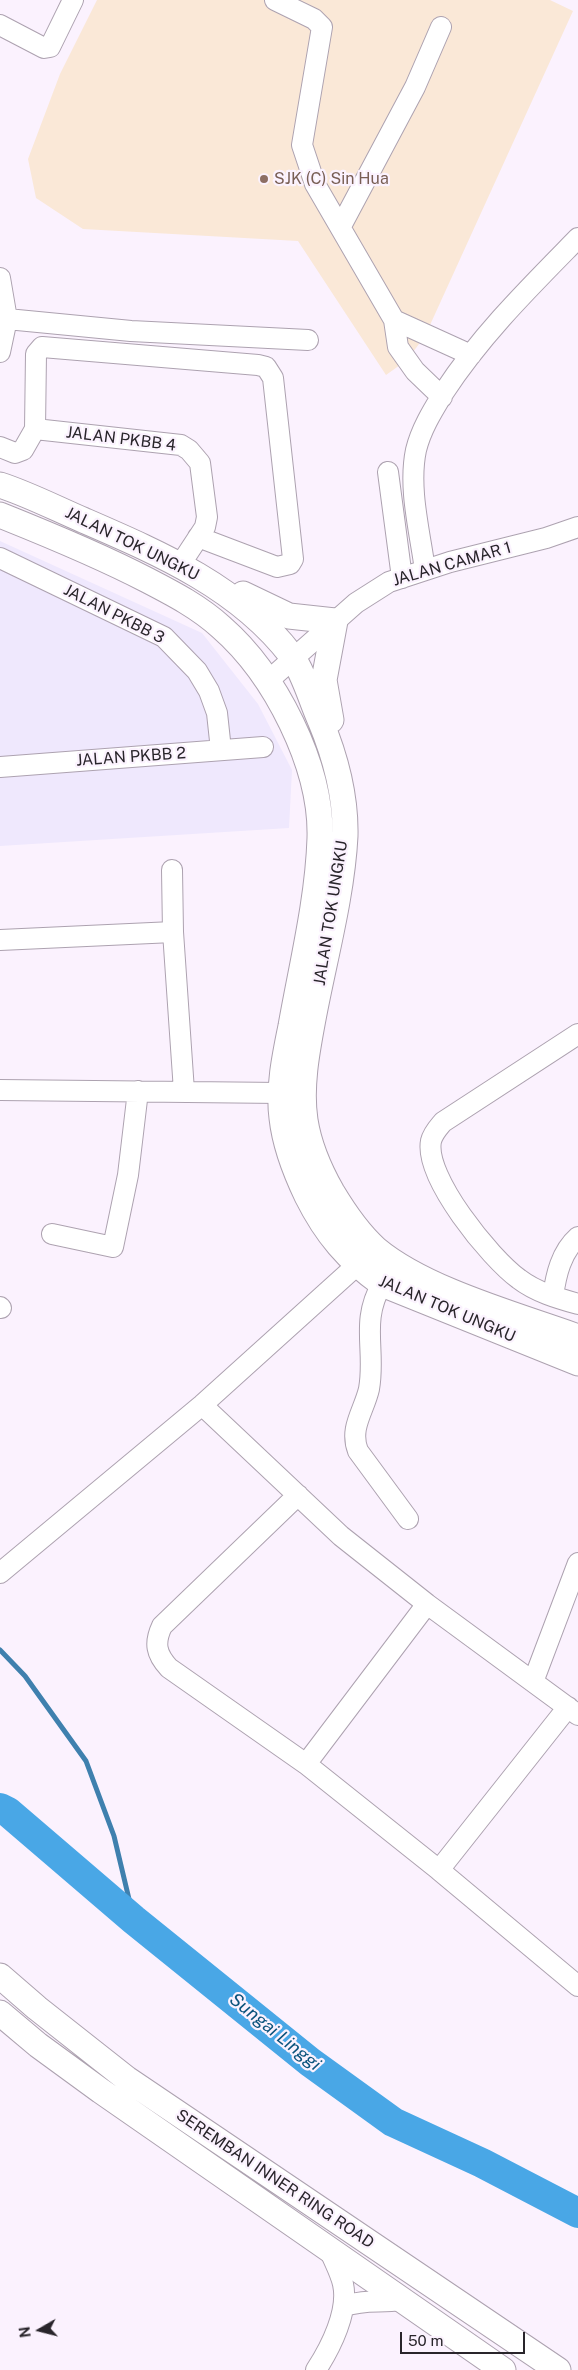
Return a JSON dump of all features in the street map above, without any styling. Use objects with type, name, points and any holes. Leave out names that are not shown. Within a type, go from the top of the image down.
[{"type":"main road","name":"JALAN TOK UNGKU","points":[[0,485],[104,529],[195,572],[261,621],[293,657],[335,754],[343,801],[345,834],[341,874],[308,1046],[304,1092],[305,1118],[310,1146],[322,1174],[352,1223],[376,1248],[402,1266],[443,1288],[578,1337]]},
{"type":"main road","name":"JALAN TOK UNGKU","points":[[0,515],[96,553],[189,601],[221,626],[269,680],[307,760],[318,798],[320,836],[317,874],[287,1048],[281,1093],[282,1116],[286,1146],[298,1178],[330,1234],[356,1266],[382,1284],[578,1363]]},
{"type":"main road","points":[[224,592],[236,591],[288,616],[335,621],[324,680],[337,741],[335,754]]},
{"type":"main road","name":"SEREMBAN INNER RING ROAD","points":[[0,1976],[37,2008],[127,2079],[558,2370]]},
{"type":"main road","name":"SEREMBAN INNER RING ROAD","points":[[0,2013],[38,2045],[101,2091],[503,2370]]},
{"type":"street","points":[[0,25],[44,48],[50,48],[73,0]]},
{"type":"street","points":[[275,0],[314,19],[322,27],[302,144],[315,184],[394,320],[398,347],[414,371],[442,397]]},
{"type":"street","points":[[341,226],[416,87],[441,26]]},
{"type":"street","points":[[425,570],[413,484],[416,450],[431,413],[471,355],[502,315],[578,238]]},
{"type":"street","points":[[0,278],[7,319],[0,352]]},
{"type":"street","points":[[7,319],[131,331],[308,340]]},
{"type":"street","points":[[394,320],[471,355]]},
{"type":"street","points":[[0,447],[16,453],[23,450],[35,429],[36,354],[42,347],[258,364],[266,367],[273,378],[293,559],[290,564],[277,567],[198,537]]},
{"type":"street","name":"JALAN PKBB 4","points":[[35,429],[181,445],[189,450],[200,464],[207,517],[205,527],[180,565]]},
{"type":"street","points":[[388,472],[402,578]]},
{"type":"street","name":"JALAN CAMAR 1","points":[[269,680],[335,621],[389,582],[425,570],[546,538],[578,527]]},
{"type":"street","name":"JALAN PKBB 3","points":[[0,558],[164,637],[197,671],[209,691],[217,713],[221,750]]},
{"type":"street","name":"JALAN PKBB 2","points":[[0,767],[263,747]]},
{"type":"street","points":[[172,870],[173,932],[184,1091]]},
{"type":"street","points":[[0,940],[173,932]]},
{"type":"street","points":[[578,1034],[443,1122],[432,1141],[433,1162],[449,1196],[483,1246],[518,1279],[535,1289],[578,1304]]},
{"type":"street","points":[[0,1090],[281,1093]]},
{"type":"street","points":[[52,1234],[113,1247],[128,1175],[138,1091]]},
{"type":"street","points":[[553,1296],[556,1276],[563,1259],[578,1237]]},
{"type":"street","points":[[0,1573],[202,1405],[356,1266]]},
{"type":"street","points":[[382,1284],[371,1308],[368,1329],[369,1388],[354,1432],[355,1442],[358,1451],[408,1519]]},
{"type":"street","points":[[202,1405],[341,1536],[428,1604],[573,1711],[439,1870]]},
{"type":"street","points":[[298,1495],[162,1626],[156,1637],[156,1648],[160,1658],[169,1668],[306,1764],[439,1870],[578,1986]]},
{"type":"street","points":[[532,1682],[578,1563]]},
{"type":"street","points":[[306,1764],[428,1604]]},
{"type":"street","points":[[316,2370],[324,2357],[344,2306],[344,2285],[329,2248]]},
{"type":"street","points":[[344,2306],[363,2301],[401,2300]]},
{"type":"shaded area","name":"SJK (C) Sin Hua","points":[[97,0],[550,0],[573,11],[425,336],[407,360],[386,375],[298,241],[83,229],[36,198],[28,159],[60,74]]},
{"type":"shaded area","points":[[0,541],[202,633],[258,704],[292,770],[289,828],[0,846]]},
{"type":"waterway","points":[[0,1650],[25,1676],[86,1761],[114,1836],[134,1920]]},
{"type":"waterway","name":"Sungai Linggi","points":[[0,1808],[8,1812],[134,1920],[310,2062],[393,2122],[482,2163],[578,2213]]},
{"type":"place","name":"SJK (C) Sin Hua","points":[[264,179]]}]
